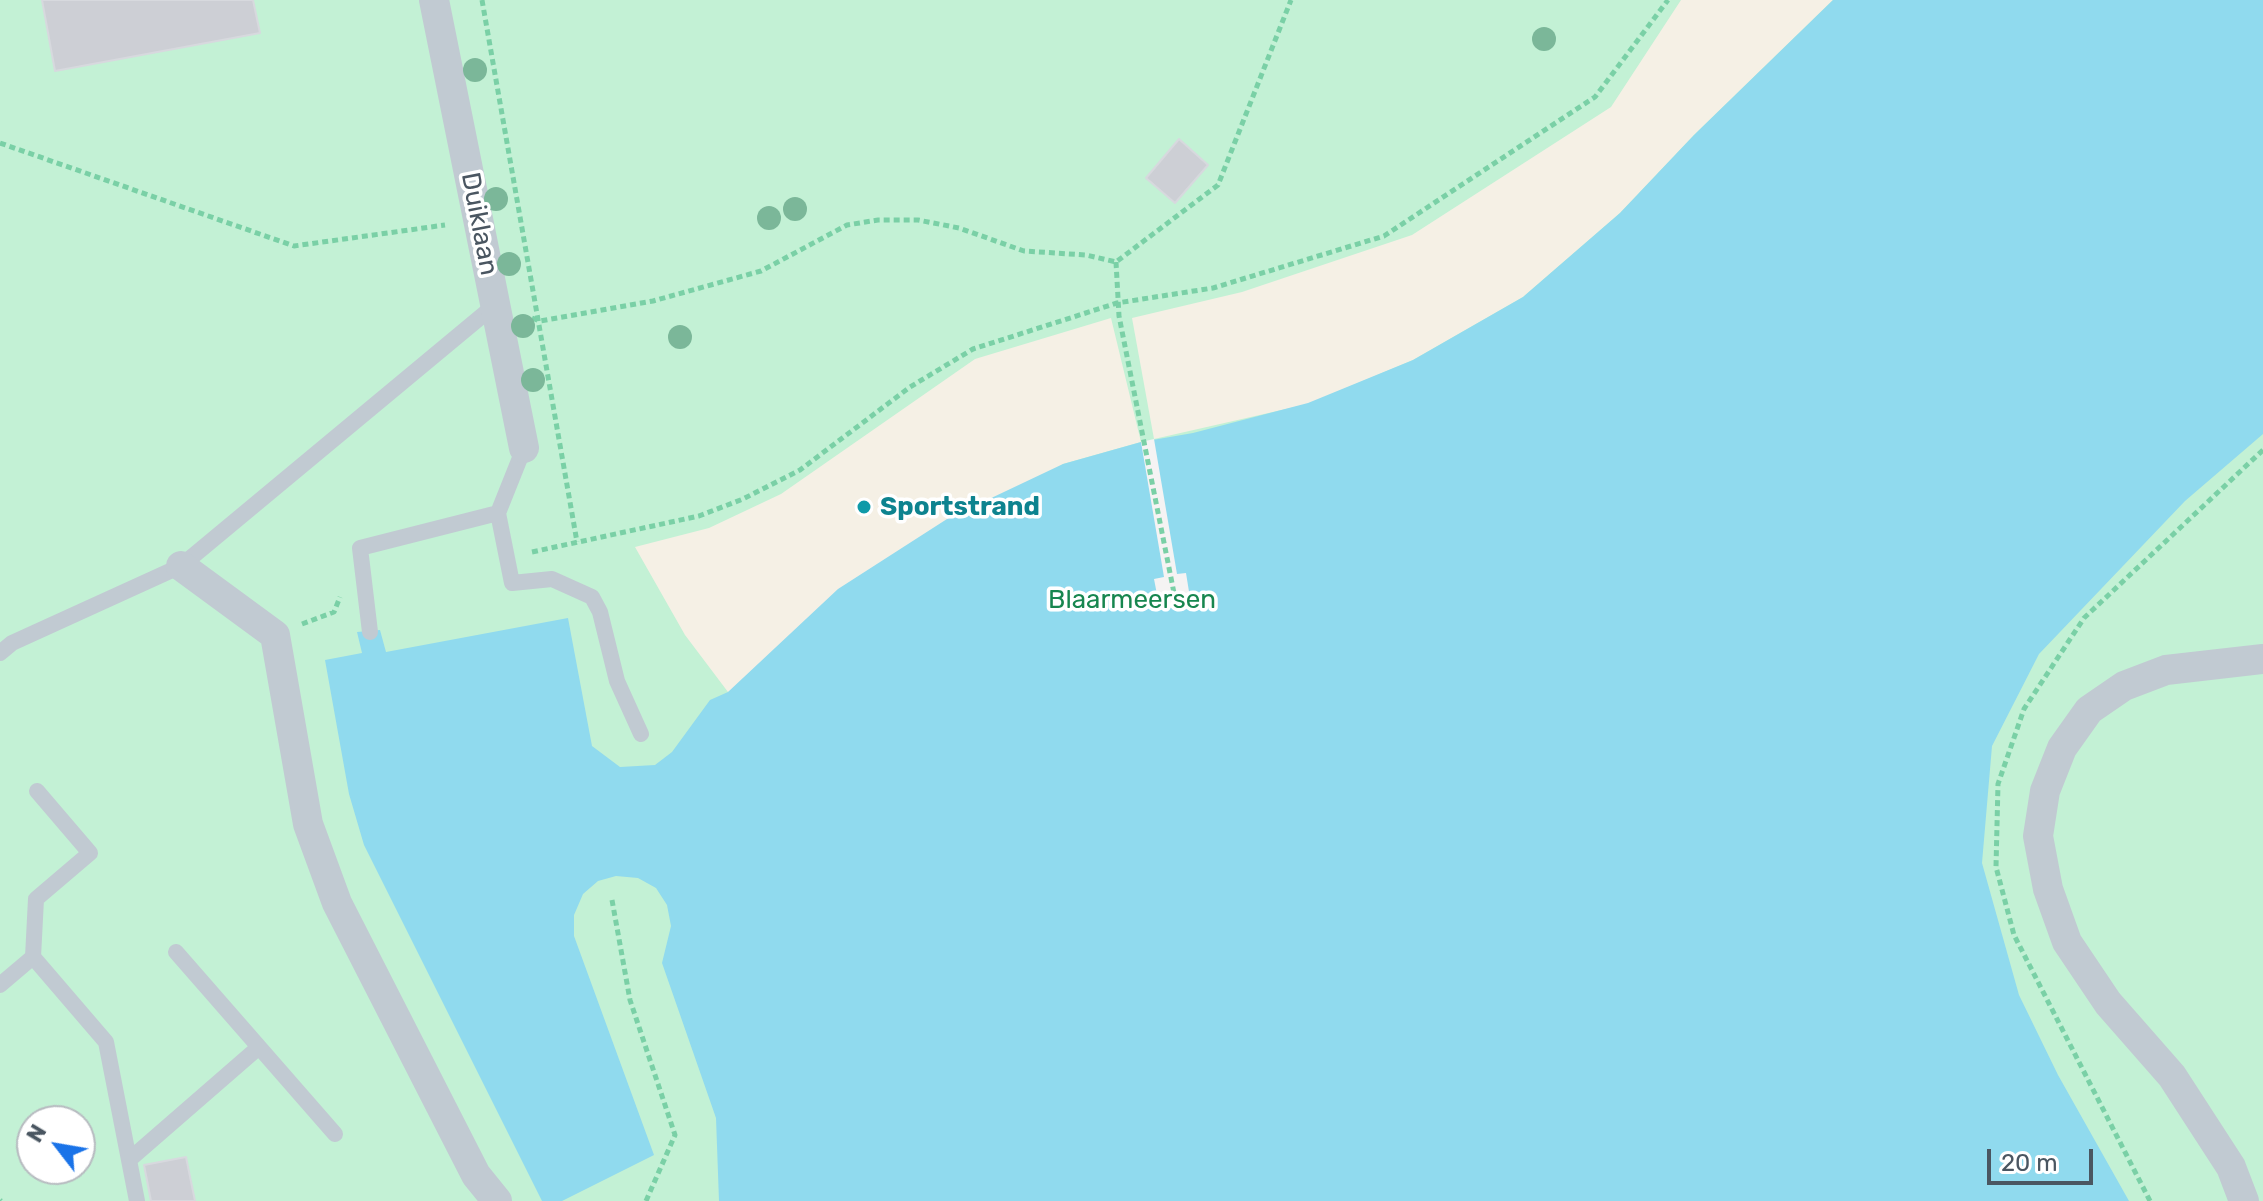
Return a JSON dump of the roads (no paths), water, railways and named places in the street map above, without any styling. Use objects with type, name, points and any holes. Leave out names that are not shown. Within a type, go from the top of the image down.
[{"type":"street","name":"Duiklaan","points":[[434,0],[524,448]]},
{"type":"street","points":[[181,566],[275,635],[308,824],[337,903],[476,1175],[497,1201]]},
{"type":"street","points":[[2244,1201],[2231,1167],[2172,1076],[2108,1003],[2067,942],[2048,889],[2038,836],[2045,791],[2062,748],[2089,710],[2124,686],[2166,670],[2263,659]]},
{"type":"lane","points":[[0,653],[12,643],[181,566],[495,305]]},
{"type":"lane","points":[[524,448],[498,513],[512,583],[552,579],[592,597],[600,612],[617,681],[641,734]]},
{"type":"lane","points":[[370,632],[360,548],[498,513]]},
{"type":"lane","points":[[37,791],[90,853],[36,899],[33,957],[106,1042],[137,1201]]},
{"type":"lane","points":[[176,952],[335,1134]]},
{"type":"lane","points":[[0,985],[33,957]]},
{"type":"lane","points":[[129,1160],[259,1047]]},
{"type":"water","points":[[1833,0],[2263,0],[2263,434],[2185,501],[2039,654],[1992,746],[1982,863],[2019,995],[2058,1075],[2129,1201],[719,1201],[716,1118],[662,963],[671,926],[667,905],[656,888],[638,878],[616,876],[598,881],[583,894],[574,915],[574,936],[654,1155],[562,1201],[542,1201],[364,845],[349,794],[325,660],[362,653],[357,632],[380,630],[386,652],[568,618],[592,746],[620,767],[655,765],[672,752],[710,700],[728,692],[838,589],[947,519],[1063,464],[1141,442],[1193,433],[1308,403],[1413,360],[1523,297],[1620,213],[1694,135]]},
{"type":"place","name":"Sportstrand","points":[[864,507]]},
{"type":"park label","name":"Blaarmeersen","points":[[1132,600]]}]
